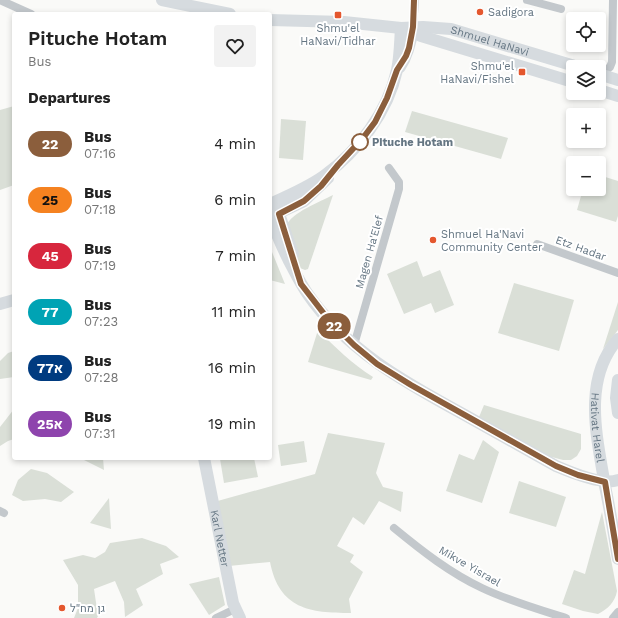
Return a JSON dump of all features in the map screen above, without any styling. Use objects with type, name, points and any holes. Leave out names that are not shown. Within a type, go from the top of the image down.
[{"type":"street","points":[[0,0],[27,12]]},
{"type":"street","points":[[162,0],[192,3],[223,12]]},
{"type":"street","points":[[414,0],[409,29],[391,91],[375,122],[363,138],[313,194],[304,201],[273,216],[301,284],[328,319],[354,345],[377,364],[411,385],[562,468],[578,475],[604,478],[612,482],[618,480]]},
{"type":"street","points":[[529,0],[561,9]]},
{"type":"street","points":[[606,70],[610,67],[612,62],[613,0]]},
{"type":"street","name":"Shmuel HaNavi","points":[[272,20],[344,22],[409,29],[451,29],[566,63]]},
{"type":"street","name":"Shmuel HaNavi","points":[[409,29],[566,80]]},
{"type":"street","points":[[606,76],[618,80]]},
{"type":"street","points":[[606,92],[618,96]]},
{"type":"street","points":[[272,203],[306,187],[338,165]]},
{"type":"street","name":"Magen Ha'Elef","points":[[354,345],[399,189],[399,182],[389,168]]},
{"type":"street","name":"Etz Hadar","points":[[537,244],[618,273]]},
{"type":"street","points":[[0,304],[12,301]]},
{"type":"street","name":"Hativat Harel","points":[[618,339],[607,354],[601,368],[595,394],[596,422],[618,558]]},
{"type":"street","name":"Hativat Harel","points":[[618,380],[616,398],[618,413]]},
{"type":"street","name":"Karl Netter","points":[[204,460],[237,614]]},
{"type":"street","name":"Mikve Yisrael","points":[[394,528],[422,551],[456,574],[482,588],[515,602],[566,618]]},
{"type":"street","points":[[613,618],[618,612]]},
{"type":"street","points":[[216,618],[237,614]]},
{"type":"shaded area","points":[[12,107],[12,186],[0,190],[0,110]]},
{"type":"shaded area","points":[[412,111],[508,138],[501,159],[405,132]]},
{"type":"shaded area","points":[[281,119],[306,121],[303,160],[279,158]]},
{"type":"shaded area","points":[[606,177],[618,181],[618,216],[616,222],[577,210],[581,196],[606,196]]},
{"type":"shaded area","points":[[333,195],[308,269],[305,270],[300,268],[286,226],[294,216],[300,212]]},
{"type":"shaded area","points":[[272,252],[285,284],[272,281]]},
{"type":"shaded area","points":[[417,261],[423,277],[440,270],[454,305],[435,313],[431,303],[404,314],[387,274]]},
{"type":"shaded area","points":[[514,283],[574,300],[559,351],[498,333]]},
{"type":"shaded area","points":[[618,302],[618,330],[603,349]]},
{"type":"shaded area","points":[[318,330],[351,361],[373,377],[371,380],[308,362]]},
{"type":"shaded area","points":[[12,352],[12,377],[0,379],[0,361],[8,353]]},
{"type":"shaded area","points":[[484,405],[581,434],[581,449],[577,456],[571,460],[563,460],[548,456],[479,417]]},
{"type":"shaded area","points":[[12,412],[12,440],[0,446],[0,427]]},
{"type":"shaded area","points":[[328,433],[385,443],[376,473],[383,487],[403,492],[401,512],[379,501],[364,525],[353,517],[337,546],[354,555],[350,562],[363,572],[349,599],[351,613],[322,612],[298,605],[289,599],[281,590],[274,578],[270,562],[229,566],[214,502],[315,474]]},
{"type":"shaded area","points":[[483,440],[499,452],[482,503],[446,491],[459,454],[474,460]]},
{"type":"shaded area","points":[[304,441],[307,462],[281,466],[278,445]]},
{"type":"shaded area","points":[[84,460],[103,460],[104,470]]},
{"type":"shaded area","points":[[220,460],[254,460],[258,477],[224,483]]},
{"type":"shaded area","points":[[31,469],[47,473],[74,492],[61,502],[45,499],[23,501],[12,495],[18,480]]},
{"type":"shaded area","points":[[519,481],[566,497],[556,527],[509,513]]},
{"type":"shaded area","points":[[109,498],[111,529],[90,523]]},
{"type":"shaded area","points":[[602,512],[617,591],[615,599],[605,610],[598,614],[562,604],[574,570],[585,574]]},
{"type":"shaded area","points":[[142,538],[166,546],[179,557],[160,564],[163,574],[136,589],[143,605],[125,617],[124,602],[115,581],[94,589],[98,616],[97,618],[74,618],[78,608],[78,585],[63,560],[83,555],[95,558],[105,552],[110,543]]},
{"type":"shaded area","points":[[219,577],[225,605],[209,615],[189,584]]},
{"type":"bus line","name":"22","points":[[414,0],[415,11],[409,48],[397,70],[391,91],[375,122],[363,138],[313,194],[304,201],[279,214],[293,254],[301,284],[315,304],[338,330],[377,364],[423,392],[556,466],[578,475],[595,478],[605,482],[618,559]]},
{"type":"place","name":"Sadigora","points":[[480,12]]},
{"type":"place","name":"Shmu'el HaNavi/Tidhar","points":[[338,15]]},
{"type":"place","name":"Shmu'el HaNavi/Fishel","points":[[522,72]]},
{"type":"place","name":"Pituche Hotam","points":[[360,142]]},
{"type":"place","name":"Shmuel Ha'Navi Community Center","points":[[433,240]]},
{"type":"place","name":"גן מח\"ל","points":[[62,608]]}]
